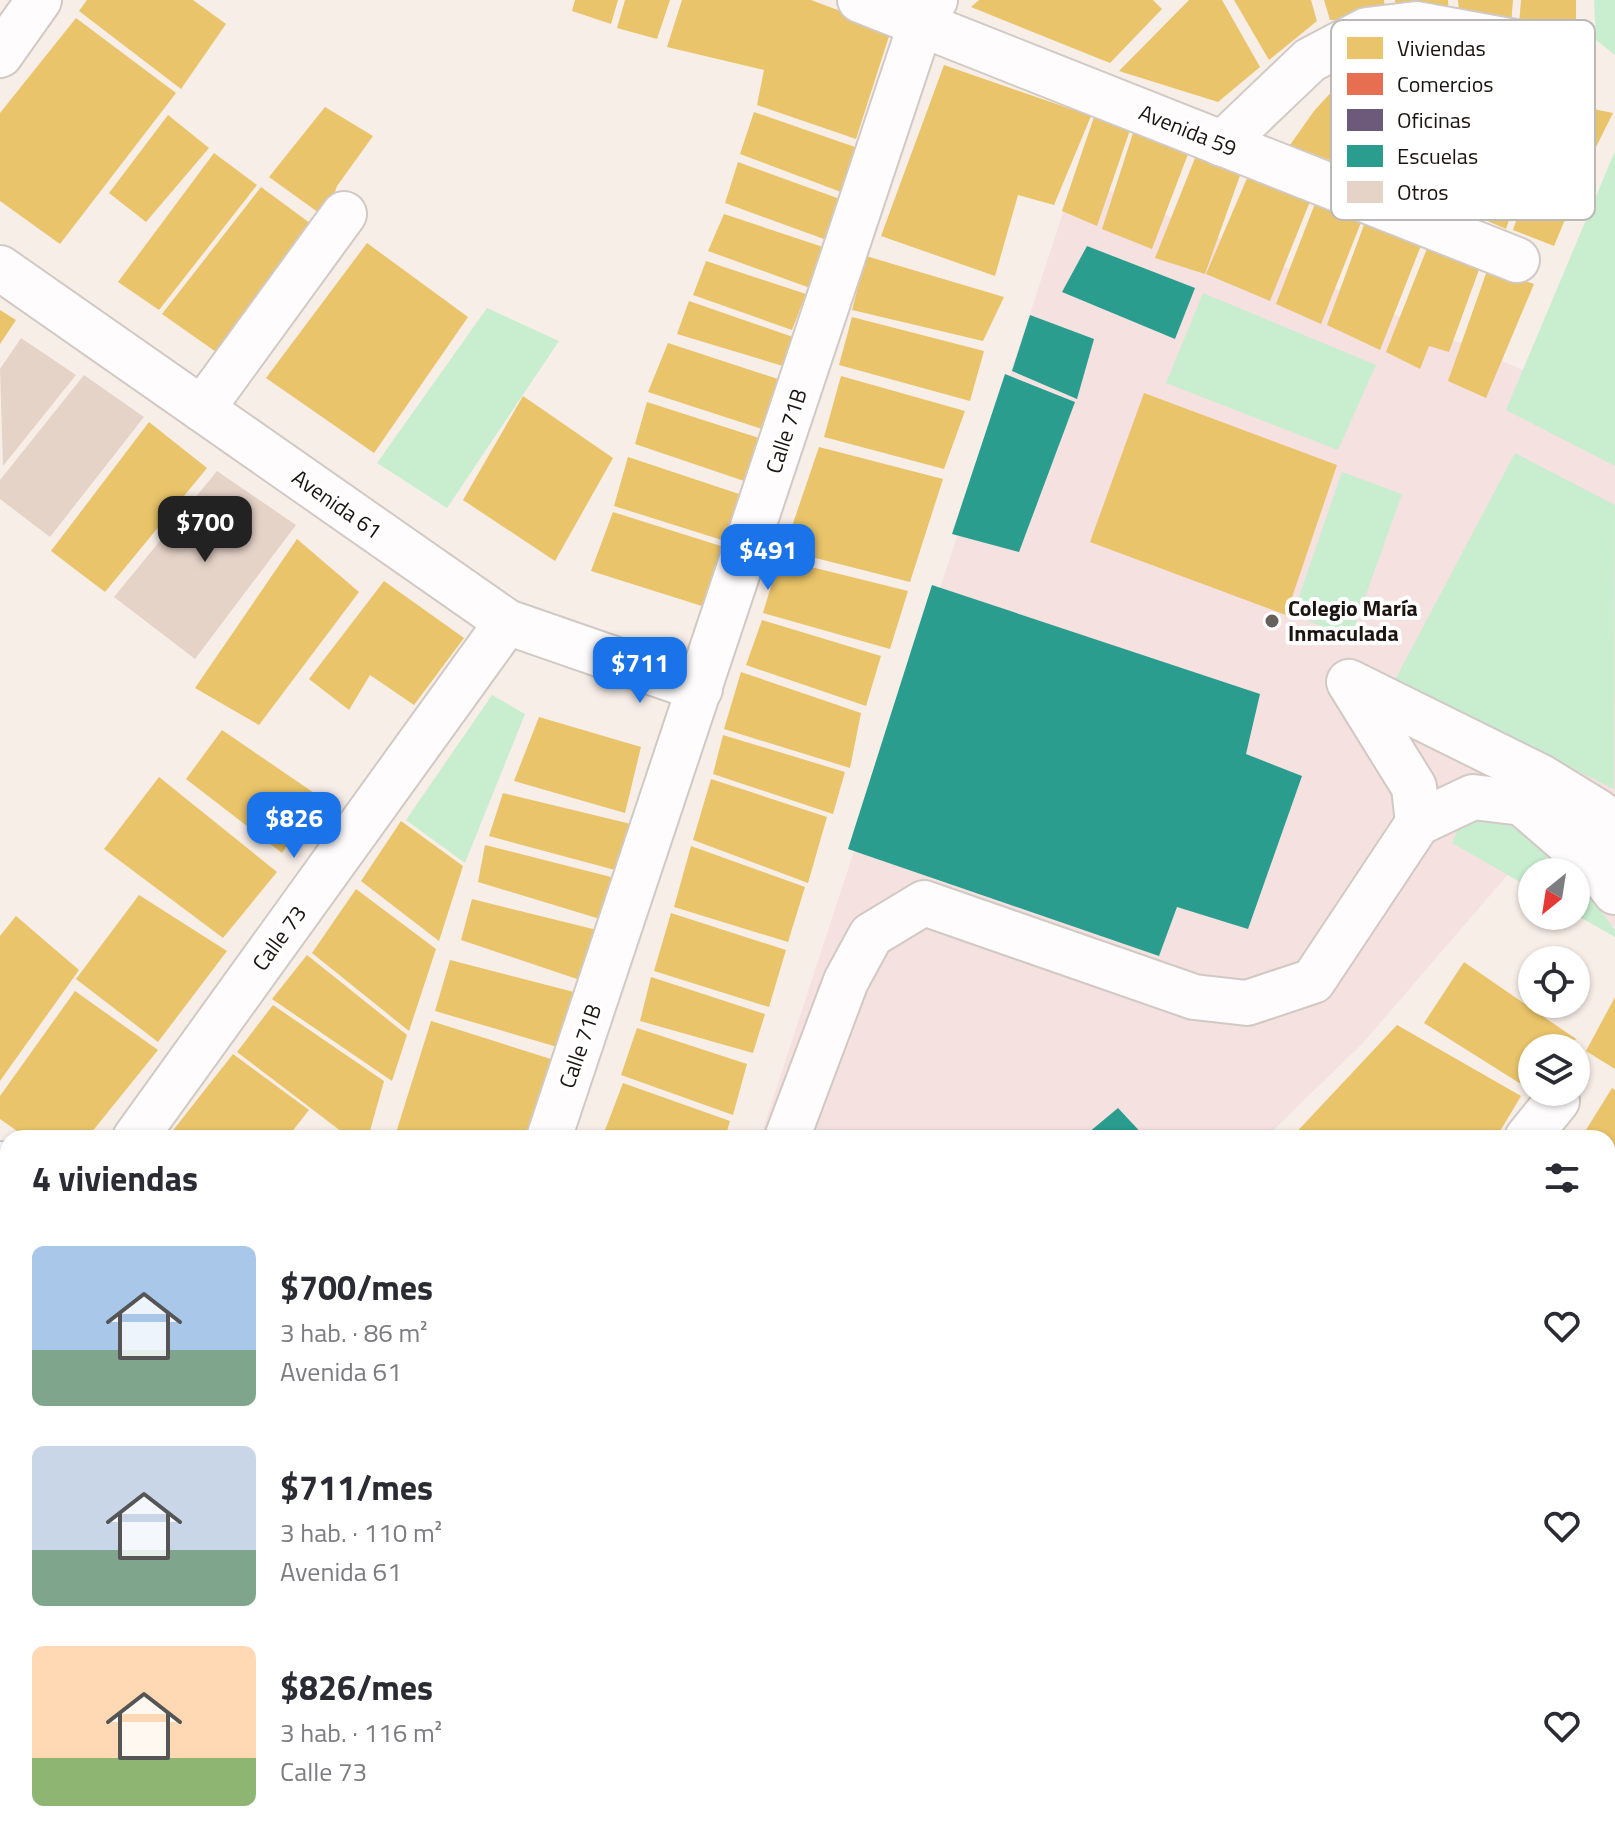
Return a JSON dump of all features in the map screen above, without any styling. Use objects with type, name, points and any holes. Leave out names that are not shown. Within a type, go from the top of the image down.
[{"type":"street","points":[[0,55],[39,0]]},
{"type":"street","name":"Avenida 59","points":[[860,0],[928,11],[1222,144],[1331,187]]},
{"type":"street","name":"Calle 71B","points":[[552,1130],[928,11]]},
{"type":"street","points":[[1222,144],[1310,60],[1331,49]]},
{"type":"street","points":[[202,409],[344,214]]},
{"type":"street","name":"Avenida 59","points":[[1415,220],[1517,260]]},
{"type":"street","name":"Avenida 61","points":[[0,268],[507,622],[700,689]]},
{"type":"street","name":"Calle 73","points":[[141,1130],[507,622]]},
{"type":"street","points":[[1418,823],[1414,787],[1349,682],[1541,777],[1598,812],[1606,880]]},
{"type":"street","points":[[790,1130],[846,981],[871,935],[924,903],[1194,997],[1247,1003],[1313,981],[1418,823],[1473,797],[1522,803],[1606,880]]},
{"type":"street","points":[[1533,1130],[1553,1106]]},
{"type":"shaded area","name":"Colegio María Inmaculada","points":[[1615,159],[1615,927],[1590,914],[1590,858],[1518,858],[1518,871],[1511,871],[1362,1044],[1273,1130],[763,1130],[1075,176],[1523,370],[1588,220],[1595,220],[1595,205]]},
{"type":"green space","points":[[1594,0],[1615,0],[1615,55],[1596,40]]},
{"type":"green space","points":[[1615,151],[1615,466],[1506,410],[1586,220],[1595,220],[1595,199]]},
{"type":"green space","points":[[1203,293],[1376,365],[1338,450],[1166,383]]},
{"type":"green space","points":[[487,308],[559,341],[447,508],[377,463]]},
{"type":"green space","points":[[1515,453],[1615,505],[1614,789],[1395,680]]},
{"type":"green space","points":[[1342,472],[1402,494],[1350,639],[1293,614]]},
{"type":"green space","points":[[492,695],[525,714],[465,863],[406,820]]},
{"type":"green space","points":[[1463,818],[1482,819],[1524,833],[1555,858],[1518,858],[1518,881],[1452,843]]},
{"type":"green space","points":[[1590,897],[1615,930],[1615,937],[1590,923]]},
{"type":"building: Viviendas","points":[[87,0],[193,0],[226,24],[181,89],[79,11]]},
{"type":"building: Viviendas","points":[[575,0],[618,0],[611,24],[572,11]]},
{"type":"building: Viviendas","points":[[625,0],[670,0],[657,39],[617,28]]},
{"type":"building: Viviendas","points":[[682,0],[811,0],[891,30],[856,139],[757,105],[764,70],[667,47]]},
{"type":"building: Viviendas","points":[[979,0],[1153,0],[1162,9],[1110,63],[971,7]]},
{"type":"building: Viviendas","points":[[1189,0],[1222,0],[1260,67],[1218,102],[1119,71]]},
{"type":"building: Viviendas","points":[[1234,0],[1311,0],[1317,21],[1269,60]]},
{"type":"building: Viviendas","points":[[1324,0],[1384,0],[1386,19],[1330,20]]},
{"type":"building: Viviendas","points":[[1395,0],[1448,0],[1449,20],[1397,18]]},
{"type":"building: Viviendas","points":[[1458,0],[1513,0],[1511,20],[1460,20]]},
{"type":"building: Viviendas","points":[[1521,0],[1576,0],[1576,20],[1519,20]]},
{"type":"building: Viviendas","points":[[76,18],[176,93],[60,244],[0,201],[0,113]]},
{"type":"building: Viviendas","points":[[944,65],[1091,116],[1054,205],[1018,195],[995,276],[881,236]]},
{"type":"building: Viviendas","points":[[1331,92],[1331,161],[1290,145]]},
{"type":"building: Viviendas","points":[[325,107],[373,136],[337,186],[326,218],[269,177]]},
{"type":"building: Viviendas","points":[[1595,109],[1613,113],[1595,149]]},
{"type":"building: Viviendas","points":[[754,112],[855,147],[841,192],[740,154]]},
{"type":"building: Viviendas","points":[[168,115],[209,148],[146,222],[109,193]]},
{"type":"building: Viviendas","points":[[1094,117],[1130,130],[1097,226],[1062,211]]},
{"type":"building: Viviendas","points":[[1133,133],[1188,154],[1152,249],[1102,229]]},
{"type":"building: Viviendas","points":[[214,153],[257,185],[159,310],[118,282]]},
{"type":"building: Viviendas","points":[[1197,153],[1242,170],[1205,274],[1155,258]]},
{"type":"building: Viviendas","points":[[738,162],[840,199],[824,239],[725,203]]},
{"type":"building: Viviendas","points":[[1248,176],[1311,199],[1270,301],[1206,274]]},
{"type":"building: Viviendas","points":[[261,187],[314,226],[219,354],[162,314]]},
{"type":"building: Viviendas","points":[[1316,201],[1331,207],[1331,220],[1362,220],[1321,324],[1276,304]]},
{"type":"building: Viviendas","points":[[724,214],[823,247],[810,288],[708,251]]},
{"type":"building: Viviendas","points":[[1485,220],[1509,220],[1506,229]]},
{"type":"building: Viviendas","points":[[1516,220],[1565,220],[1554,246],[1513,230]]},
{"type":"building: Viviendas","points":[[1365,222],[1422,243],[1380,350],[1327,325]]},
{"type":"building: Viviendas","points":[[367,243],[468,317],[374,453],[266,378]]},
{"type":"building: Viviendas","points":[[1428,246],[1480,267],[1449,352],[1429,346],[1420,369],[1386,352]]},
{"type":"building: Viviendas","points":[[866,256],[1004,297],[983,341],[852,310]]},
{"type":"building: Viviendas","points":[[706,261],[806,294],[792,330],[693,295]]},
{"type":"building: Viviendas","points":[[1488,268],[1534,284],[1486,398],[1448,381]]},
{"type":"building: Viviendas","points":[[689,301],[793,337],[783,366],[677,334]]},
{"type":"building: Viviendas","points":[[0,310],[16,320],[0,344]]},
{"type":"building: Viviendas","points":[[852,317],[984,351],[970,401],[839,365]]},
{"type":"building: Viviendas","points":[[668,343],[778,379],[762,429],[648,392]]},
{"type":"building: Viviendas","points":[[841,376],[965,411],[944,469],[824,437]]},
{"type":"building: Viviendas","points":[[1144,393],[1337,465],[1286,615],[1090,542]]},
{"type":"building: Viviendas","points":[[523,396],[613,458],[555,561],[463,500]]},
{"type":"building: Viviendas","points":[[647,402],[759,438],[747,482],[635,444]]},
{"type":"building: Viviendas","points":[[149,422],[207,468],[105,592],[51,551]]},
{"type":"building: Viviendas","points":[[819,447],[943,479],[910,582],[784,550]]},
{"type":"building: Viviendas","points":[[628,457],[742,495],[725,541],[614,506]]},
{"type":"building: Viviendas","points":[[613,512],[724,547],[705,607],[591,571]]},
{"type":"building: Viviendas","points":[[297,539],[359,592],[259,725],[195,688]]},
{"type":"building: Viviendas","points":[[779,559],[908,591],[890,649],[763,613]]},
{"type":"building: Viviendas","points":[[384,581],[464,638],[414,705],[370,675],[349,710],[309,679]]},
{"type":"building: Viviendas","points":[[762,620],[881,656],[866,706],[746,665]]},
{"type":"building: Viviendas","points":[[741,672],[861,713],[850,768],[724,729]]},
{"type":"building: Viviendas","points":[[539,717],[641,747],[625,813],[514,781]]},
{"type":"building: Viviendas","points":[[222,730],[320,797],[282,853],[186,779]]},
{"type":"building: Viviendas","points":[[723,735],[845,772],[833,814],[713,774]]},
{"type":"building: Viviendas","points":[[159,777],[277,872],[223,938],[104,849]]},
{"type":"building: Viviendas","points":[[711,779],[827,817],[808,883],[693,840]]},
{"type":"building: Viviendas","points":[[503,793],[631,824],[615,870],[489,836]]},
{"type":"building: Viviendas","points":[[401,821],[463,866],[439,941],[361,881]]},
{"type":"building: Viviendas","points":[[485,845],[611,877],[600,919],[478,882]]},
{"type":"building: Viviendas","points":[[691,846],[805,887],[788,942],[674,907]]},
{"type":"building: Viviendas","points":[[356,889],[436,949],[409,1031],[312,953]]},
{"type":"building: Viviendas","points":[[139,895],[227,951],[158,1042],[76,979]]},
{"type":"building: Viviendas","points":[[472,899],[597,930],[583,981],[461,940]]},
{"type":"building: Viviendas","points":[[671,913],[786,950],[769,1007],[654,971]]},
{"type":"building: Viviendas","points":[[16,916],[79,970],[0,1081],[0,936]]},
{"type":"building: Viviendas","points":[[307,955],[407,1035],[392,1081],[272,999]]},
{"type":"building: Viviendas","points":[[450,960],[574,992],[564,1049],[435,1011]]},
{"type":"building: Viviendas","points":[[1464,962],[1518,999],[1518,1018],[1545,1018],[1569,1034],[1518,1034],[1518,1082],[1424,1023]]},
{"type":"building: Viviendas","points":[[651,977],[765,1014],[753,1053],[640,1021]]},
{"type":"building: Viviendas","points":[[75,991],[158,1050],[93,1130],[16,1130],[0,1119],[0,1096]]},
{"type":"building: Viviendas","points":[[1615,997],[1615,1069],[1590,1053],[1590,1044]]},
{"type":"building: Viviendas","points":[[273,1005],[384,1081],[370,1130],[339,1130],[237,1052]]},
{"type":"building: Viviendas","points":[[431,1021],[554,1060],[532,1130],[397,1130]]},
{"type":"building: Viviendas","points":[[1397,1025],[1518,1094],[1518,1101],[1501,1130],[1299,1130]]},
{"type":"building: Viviendas","points":[[637,1028],[747,1064],[733,1115],[621,1075]]},
{"type":"building: Viviendas","points":[[233,1054],[309,1110],[293,1130],[173,1130]]},
{"type":"building: Viviendas","points":[[623,1083],[730,1121],[727,1130],[605,1130]]},
{"type":"building: Viviendas","points":[[1612,1088],[1615,1090],[1615,1130],[1586,1130]]},
{"type":"building: Escuelas","points":[[1087,246],[1195,288],[1175,339],[1062,292]]},
{"type":"building: Escuelas","points":[[1030,315],[1094,339],[1077,399],[1012,371]]},
{"type":"building: Escuelas","points":[[1005,374],[1075,402],[1019,552],[952,534]]},
{"type":"building: Escuelas","points":[[932,585],[1260,694],[1246,754],[1302,776],[1248,929],[1177,907],[1159,956],[848,849]]},
{"type":"building: Escuelas","points":[[1118,1108],[1139,1130],[1092,1130]]},
{"type":"building: Otros","points":[[21,338],[76,375],[3,466],[0,369]]},
{"type":"building: Otros","points":[[84,375],[144,417],[50,537],[0,499],[0,480]]},
{"type":"building: Otros","points":[[217,471],[296,525],[195,659],[114,597]]},
{"type":"place","name":"Colegio María Inmaculada","points":[[1272,621]]}]
